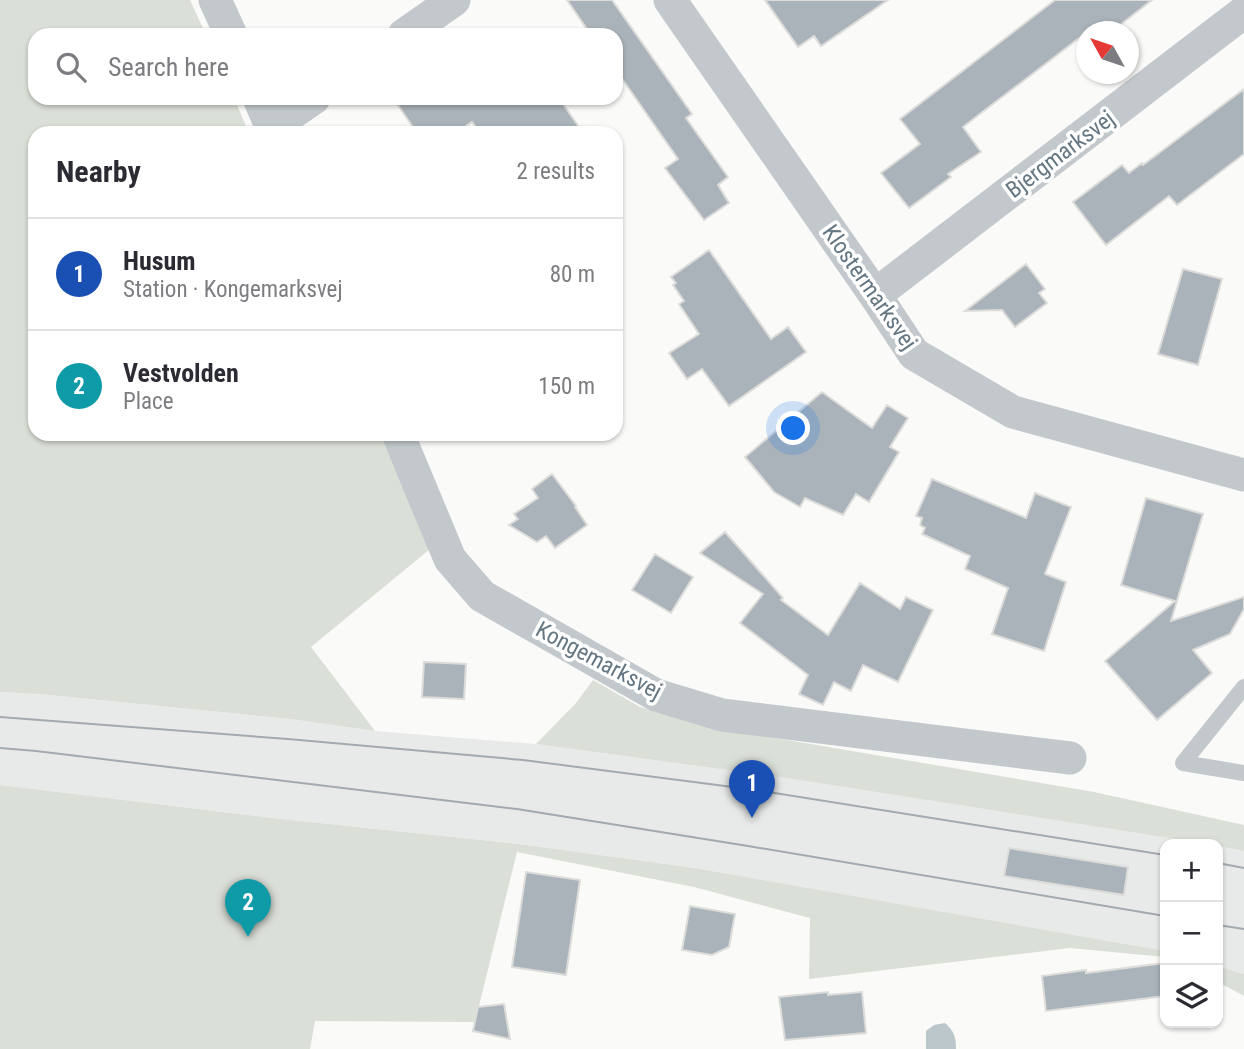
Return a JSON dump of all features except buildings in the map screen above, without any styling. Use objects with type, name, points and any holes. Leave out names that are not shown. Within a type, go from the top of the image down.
[{"type":"street","points":[[215,0],[228,28]]},
{"type":"street","points":[[414,28],[454,0]]},
{"type":"street","name":"Klostermarksvej","points":[[670,0],[914,354],[1013,412],[1244,475]]},
{"type":"street","name":"Bjergmarksvej","points":[[875,295],[1244,12]]},
{"type":"street","points":[[268,119],[299,105]]},
{"type":"street","name":"Kongemarksvej","points":[[401,441],[450,559],[482,596],[656,695],[722,715],[1070,758]]},
{"type":"lane","points":[[1244,687],[1183,763],[1244,773]]},
{"type":"shaded area","points":[[0,0],[190,0],[203,28],[28,28],[28,105],[237,105],[246,126],[28,126],[28,441],[383,441],[430,549],[311,647],[375,731],[290,719],[0,692]]},
{"type":"shaded area","points":[[593,680],[640,707],[711,727],[1094,792],[1244,825],[1244,851],[1223,847],[1223,839],[1175,839],[786,778],[536,744],[576,703]]},
{"type":"shaded area","points":[[0,692],[290,719],[375,731],[536,744],[786,778],[1175,839],[1160,839],[1160,950],[695,868],[519,844],[0,785]]},
{"type":"shaded area","points":[[0,785],[519,844],[695,868],[1160,950],[1160,957],[1070,948],[809,979],[810,918],[694,887],[517,852],[475,1022],[315,1021],[310,1049],[0,1049]]},
{"type":"shaded area","points":[[1223,847],[1244,851],[1244,974],[1223,968]]},
{"type":"shaded area","points":[[1223,968],[1244,974],[1244,996],[1223,985]]},
{"type":"shaded area","points":[[945,1023],[954,1035],[956,1049],[926,1049],[926,1031],[934,1025]]},
{"type":"tram line","points":[[0,717],[523,760],[756,790],[1160,854]]},
{"type":"tram line","points":[[0,748],[517,809],[1160,915]]},
{"type":"tram line","points":[[1223,864],[1244,868]]},
{"type":"tram line","points":[[1223,926],[1244,929]]},
{"type":"place","name":"Husum","points":[[752,818]]},
{"type":"place","name":"Vestvolden","points":[[248,937]]}]
